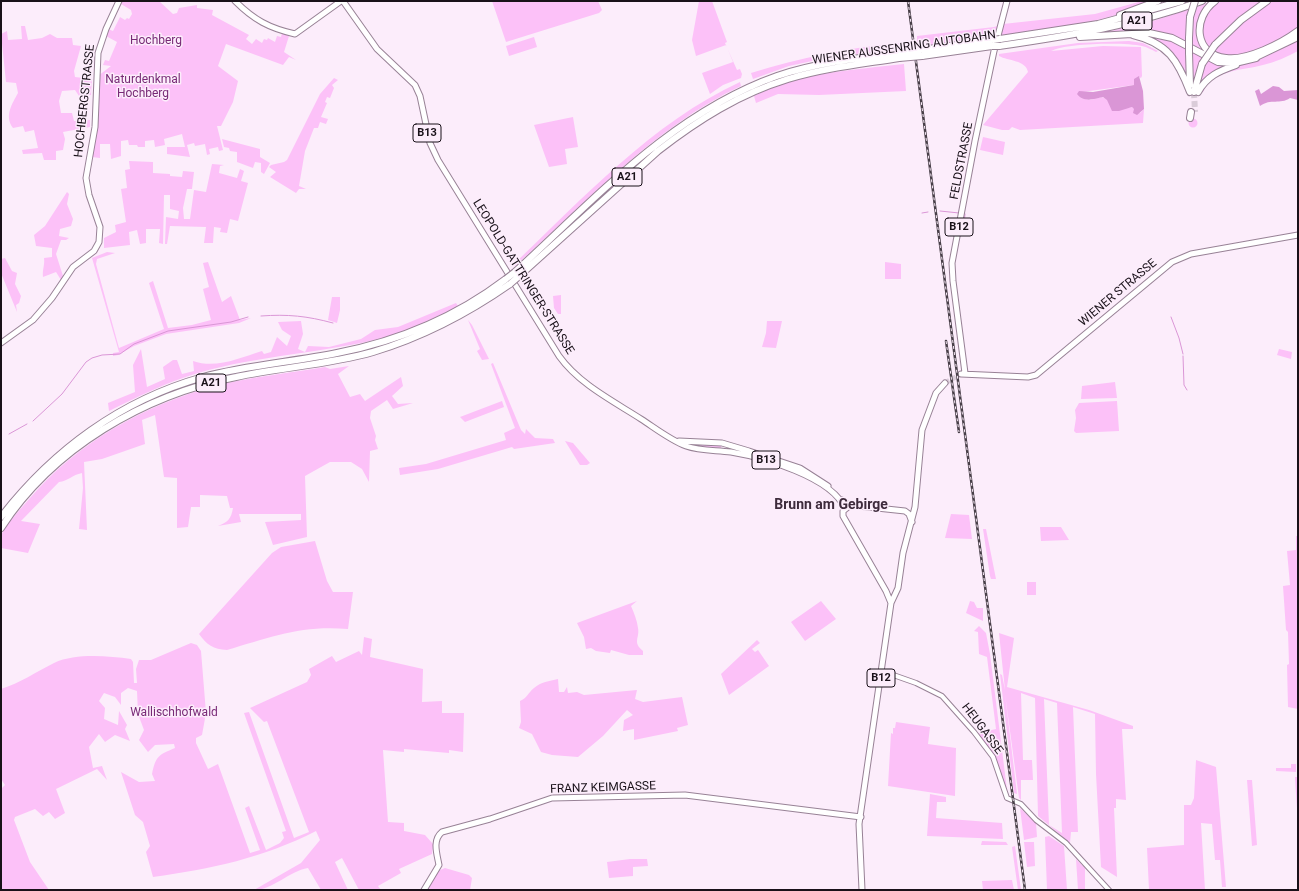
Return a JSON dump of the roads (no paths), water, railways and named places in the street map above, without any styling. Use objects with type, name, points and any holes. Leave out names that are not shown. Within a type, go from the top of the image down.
[{"type":"highway","points":[[1098,24],[1158,1]]},
{"type":"highway","name":"WIENER AUSSENRING AUTOBAHN","points":[[996,43],[1098,24],[1182,1]]},
{"type":"highway","points":[[1194,92],[1189,53],[1189,38],[1190,17],[1195,1]]},
{"type":"highway","name":"WIENER AUSSENRING AUTOBAHN","points":[[1,528],[22,501],[66,457],[99,433],[146,406],[178,393],[236,377],[371,352],[432,331],[469,308],[516,275],[658,151],[705,116],[746,91],[816,72],[899,56],[1071,35],[1148,18],[1202,1]]},
{"type":"highway","points":[[1215,1],[1206,10],[1201,18],[1199,26],[1202,42],[1212,54],[1227,58],[1245,56],[1262,50],[1288,37],[1298,30]]},
{"type":"highway","points":[[1194,92],[1202,64],[1215,46],[1241,20],[1267,1]]},
{"type":"highway","points":[[1125,34],[1146,39],[1169,53],[1183,72],[1194,92]]},
{"type":"highway","points":[[1071,35],[1084,37],[1149,34],[1172,38],[1192,47],[1210,58],[1227,63],[1256,58]]},
{"type":"highway","points":[[1194,92],[1206,80],[1218,72],[1256,58],[1298,37]]},
{"type":"highway","name":"WIENER AUSSENRING AUTOBAHN","points":[[1,517],[39,473],[62,452],[89,431],[144,399],[204,377],[234,370],[370,346],[424,328],[460,313]]},
{"type":"main road","name":"HOCHBERGSTRASSE","points":[[1,343],[33,320],[52,298],[73,267],[94,251],[100,242],[101,232],[89,195],[86,178],[95,123],[96,65],[103,36],[119,1]]},
{"type":"main road","points":[[235,1],[250,14],[270,27],[295,34],[342,1]]},
{"type":"main road","name":"B13","points":[[342,1],[349,11]]},
{"type":"main road","name":"FELDSTRASSE","points":[[963,374],[952,263],[995,43],[1007,1]]},
{"type":"main road","points":[[334,6],[340,6],[349,11]]},
{"type":"main road","name":"LEOPOLD-GATTRINGER-STRASSE","points":[[349,11],[377,49],[415,86],[420,96],[430,143],[457,190],[565,364],[592,387],[675,440],[697,449],[748,453]]},
{"type":"main road","name":"WIENER STRASSE","points":[[963,374],[1028,377],[1036,375],[1172,262],[1191,254],[1298,235]]},
{"type":"main road","name":"B12","points":[[862,890],[859,845],[860,816],[891,603],[896,593],[900,578],[903,553],[916,507],[922,430],[936,393],[945,383]]},
{"type":"main road","name":"LEOPOLD-GATTRINGER-STRASSE","points":[[675,440],[691,443],[722,443],[748,453],[809,472],[829,486],[847,504],[856,506]]},
{"type":"main road","name":"LEOPOLD-GATTRINGER-STRASSE","points":[[789,466],[830,491],[845,509]]},
{"type":"main road","points":[[905,512],[912,509],[916,501]]},
{"type":"main road","points":[[891,603],[886,591],[843,516],[845,509],[850,506],[886,508],[909,514],[912,522]]},
{"type":"main road","points":[[886,591],[896,593]]},
{"type":"main road","name":"FRANZ KEIMGASSE","points":[[424,890],[439,864],[436,850],[438,835],[446,830],[490,819],[552,798],[685,795],[860,816]]},
{"type":"street","name":"HEUGASSE","points":[[882,671],[916,683],[942,696],[974,732],[993,757],[1007,798],[1022,804],[1036,820],[1066,844],[1109,890]]},
{"type":"waterway","points":[[940,211],[959,213]]},
{"type":"waterway","points":[[922,213],[928,212]]},
{"type":"waterway","points":[[964,225],[965,214]]},
{"type":"waterway","points":[[261,316],[297,316],[333,323]]},
{"type":"waterway","points":[[33,421],[62,394],[86,362],[92,358],[102,355],[120,354],[134,344],[168,331],[231,322],[248,317]]},
{"type":"waterway","points":[[1171,317],[1183,354]]},
{"type":"waterway","points":[[1183,356],[1184,385],[1187,390]]},
{"type":"waterway","points":[[9,434],[27,424]]},
{"type":"tunnel","points":[[1194,92],[1195,112]]},
{"type":"tunnel","points":[[945,383],[961,374]]},
{"type":"railway","points":[[908,1],[1025,890]]},
{"type":"railway","points":[[946,341],[959,432]]},
{"type":"district","name":"Brunn am Gebirge","points":[[831,505]]},
{"type":"park label","name":"Hochberg","points":[[156,41]]},
{"type":"park label","name":"Naturdenkmal Hochberg","points":[[143,87]]},
{"type":"park label","name":"Wallischhofwald","points":[[174,713]]}]
